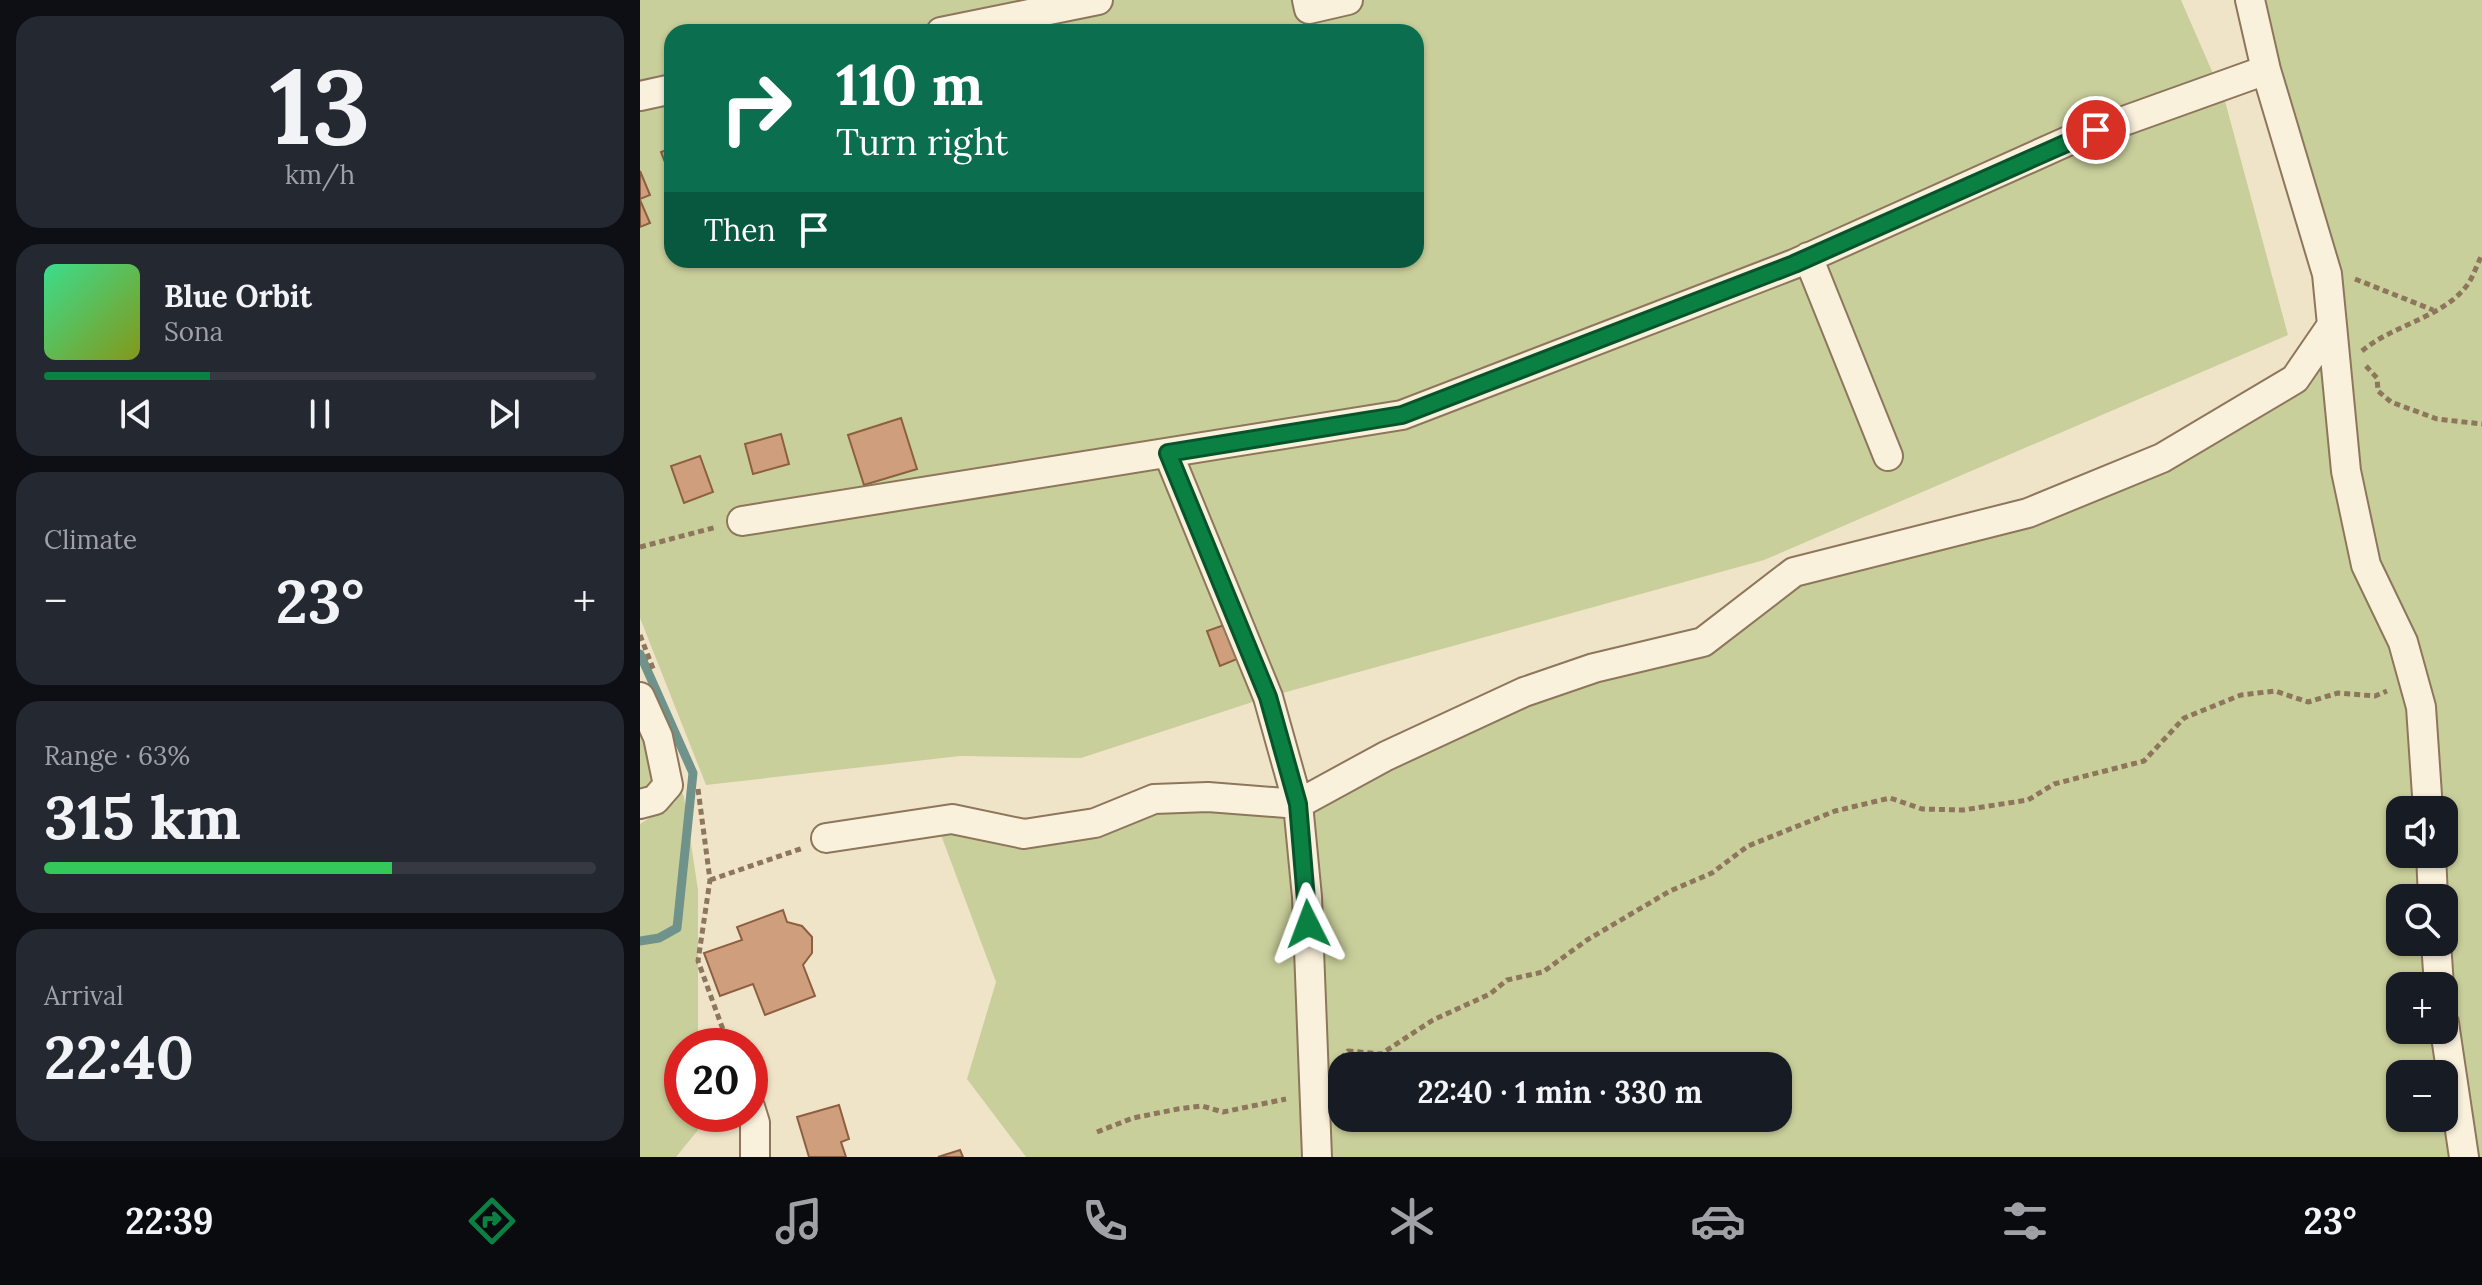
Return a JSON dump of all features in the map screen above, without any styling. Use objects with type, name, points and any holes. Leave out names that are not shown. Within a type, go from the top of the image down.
[{"type":"street","points":[[980,24],[1098,0]]},
{"type":"street","points":[[1307,0],[1309,9],[1348,0]]},
{"type":"street","points":[[2250,0],[2266,70],[2327,274],[2346,471],[2366,565],[2403,642],[2420,700],[2427,796]]},
{"type":"street","points":[[742,521],[1402,415],[1808,257],[2068,141],[2266,70]]},
{"type":"street","points":[[640,96],[664,91]]},
{"type":"street","points":[[1808,257],[1888,456]]},
{"type":"street","points":[[826,838],[952,819],[1024,834],[1095,823],[1154,799],[1208,797],[1298,804],[1386,756],[1524,692],[1594,668],[1703,642],[1794,572],[2028,513],[2162,458],[2295,379],[2332,325]]},
{"type":"street","points":[[1168,453],[1268,697],[1298,804],[1307,897],[1317,1157]]},
{"type":"street","points":[[640,804],[655,800],[668,785],[649,690]]},
{"type":"street","points":[[2447,1044],[2464,1157]]},
{"type":"street","points":[[755,1132],[755,1157]]},
{"type":"path","points":[[2352,359],[2379,336],[2433,310],[2467,285],[2482,255]]},
{"type":"path","points":[[2327,274],[2345,275],[2433,310]]},
{"type":"path","points":[[2362,362],[2377,378],[2378,391],[2391,402],[2437,419],[2482,424]]},
{"type":"path","points":[[640,547],[742,521]]},
{"type":"path","points":[[640,635],[649,690]]},
{"type":"path","points":[[1097,1132],[1133,1118],[1202,1106],[1223,1112],[1314,1089],[1348,1051],[1381,1054],[1433,1020],[1490,994],[1507,980],[1543,972],[1587,940],[1670,891],[1712,873],[1748,846],[1835,811],[1890,798],[1922,809],[1963,810],[2028,800],[2054,784],[2144,761],[2184,718],[2241,695],[2275,691],[2308,702],[2338,693],[2375,696],[2404,689],[2420,700]]},
{"type":"path","points":[[696,784],[702,805],[710,880],[698,961],[722,1028]]},
{"type":"path","points":[[710,880],[826,838]]},
{"type":"green space","points":[[640,0],[2181,0],[2225,101],[2288,335],[1764,560],[1268,697],[1081,758],[960,756],[706,785],[640,618]]},
{"type":"green space","points":[[2250,0],[2482,0],[2482,1157],[1026,1157],[967,1079],[996,982],[941,835],[1068,834],[1154,799],[1298,804],[1386,756],[1703,642],[1794,572],[2028,513],[2295,379],[2332,325]]},
{"type":"green space","points":[[640,697],[684,797],[698,890],[698,1028],[664,1028],[664,1132],[696,1132],[676,1157],[640,1157],[640,824],[677,801],[640,816]]},
{"type":"building","points":[[640,171],[650,195],[640,199]]},
{"type":"building","points":[[640,200],[650,223],[640,227]]},
{"type":"building","points":[[901,418],[917,469],[864,485],[848,435]]},
{"type":"building","points":[[781,434],[789,464],[753,474],[745,444]]},
{"type":"building","points":[[700,456],[713,492],[684,503],[671,466]]},
{"type":"building","points":[[1224,625],[1237,659],[1220,666],[1207,631]]},
{"type":"building","points":[[783,910],[787,922],[802,926],[812,937],[812,953],[803,965],[815,996],[765,1015],[753,984],[720,996],[704,953],[742,940],[737,927]]},
{"type":"building","points":[[839,1105],[849,1139],[841,1142],[846,1157],[809,1157],[797,1117]]},
{"type":"building","points":[[960,1150],[963,1157],[938,1157]]},
{"type":"waterway","points":[[640,654],[693,773],[677,928],[659,938],[640,941]]},
{"type":"route","points":[[1308,924],[1298,804],[1268,697],[1168,453],[1402,415],[1794,264],[2096,130]]}]
